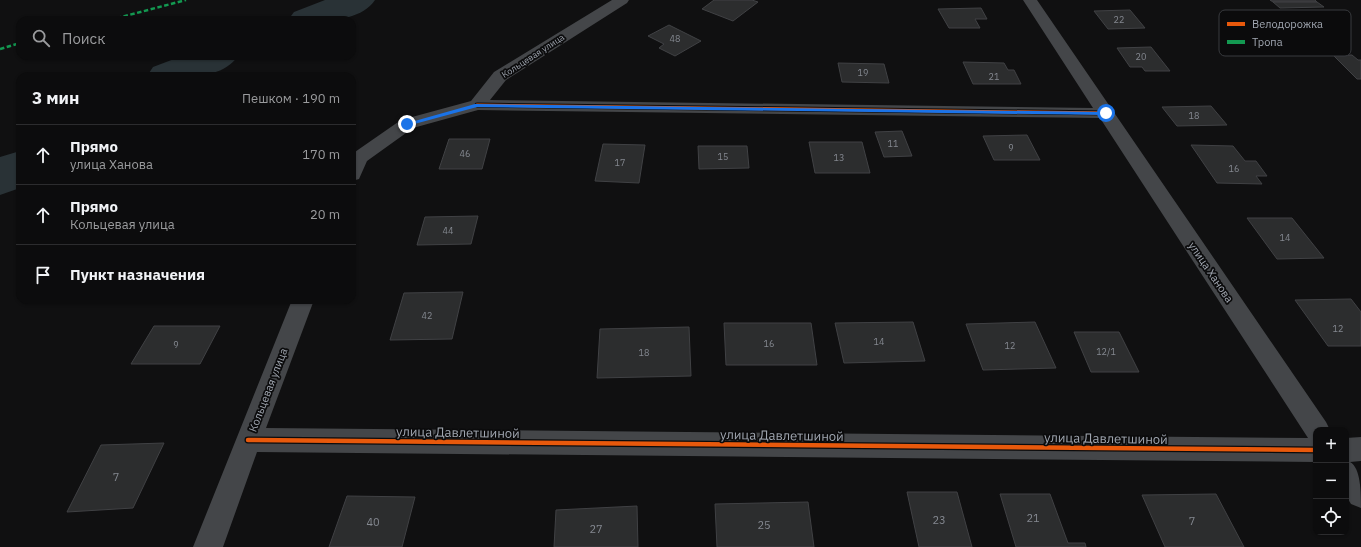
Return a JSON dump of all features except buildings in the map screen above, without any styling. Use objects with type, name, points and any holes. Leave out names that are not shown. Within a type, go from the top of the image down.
[{"type":"street","name":"Кольцевая улица","points":[[477,105],[500,76],[622,0]]},
{"type":"street","name":"улица Ханова","points":[[1030,0],[1315,427]]},
{"type":"street","points":[[356,166],[359,158],[407,124],[477,105],[1106,113]]},
{"type":"street","name":"Кольцевая улица","points":[[208,547],[301,304]]},
{"type":"street","name":"улица Давлетшиной","points":[[248,440],[1313,450]]},
{"type":"street","points":[[1349,450],[1361,449]]},
{"type":"street","points":[[1349,477],[1361,495]]},
{"type":"waterway","points":[[317,16],[357,0]]},
{"type":"waterway","points":[[178,72],[208,60]]},
{"type":"waterway","points":[[0,179],[16,169]]},
{"type":"marked path","points":[[125,16],[186,0]]},
{"type":"marked path","points":[[0,49],[16,44]]},
{"type":"cycle path","points":[[477,105],[1106,113]]},
{"type":"cycle path","points":[[248,440],[1313,450]]},
{"type":"route","points":[[407,124],[477,105],[1106,113]]}]
